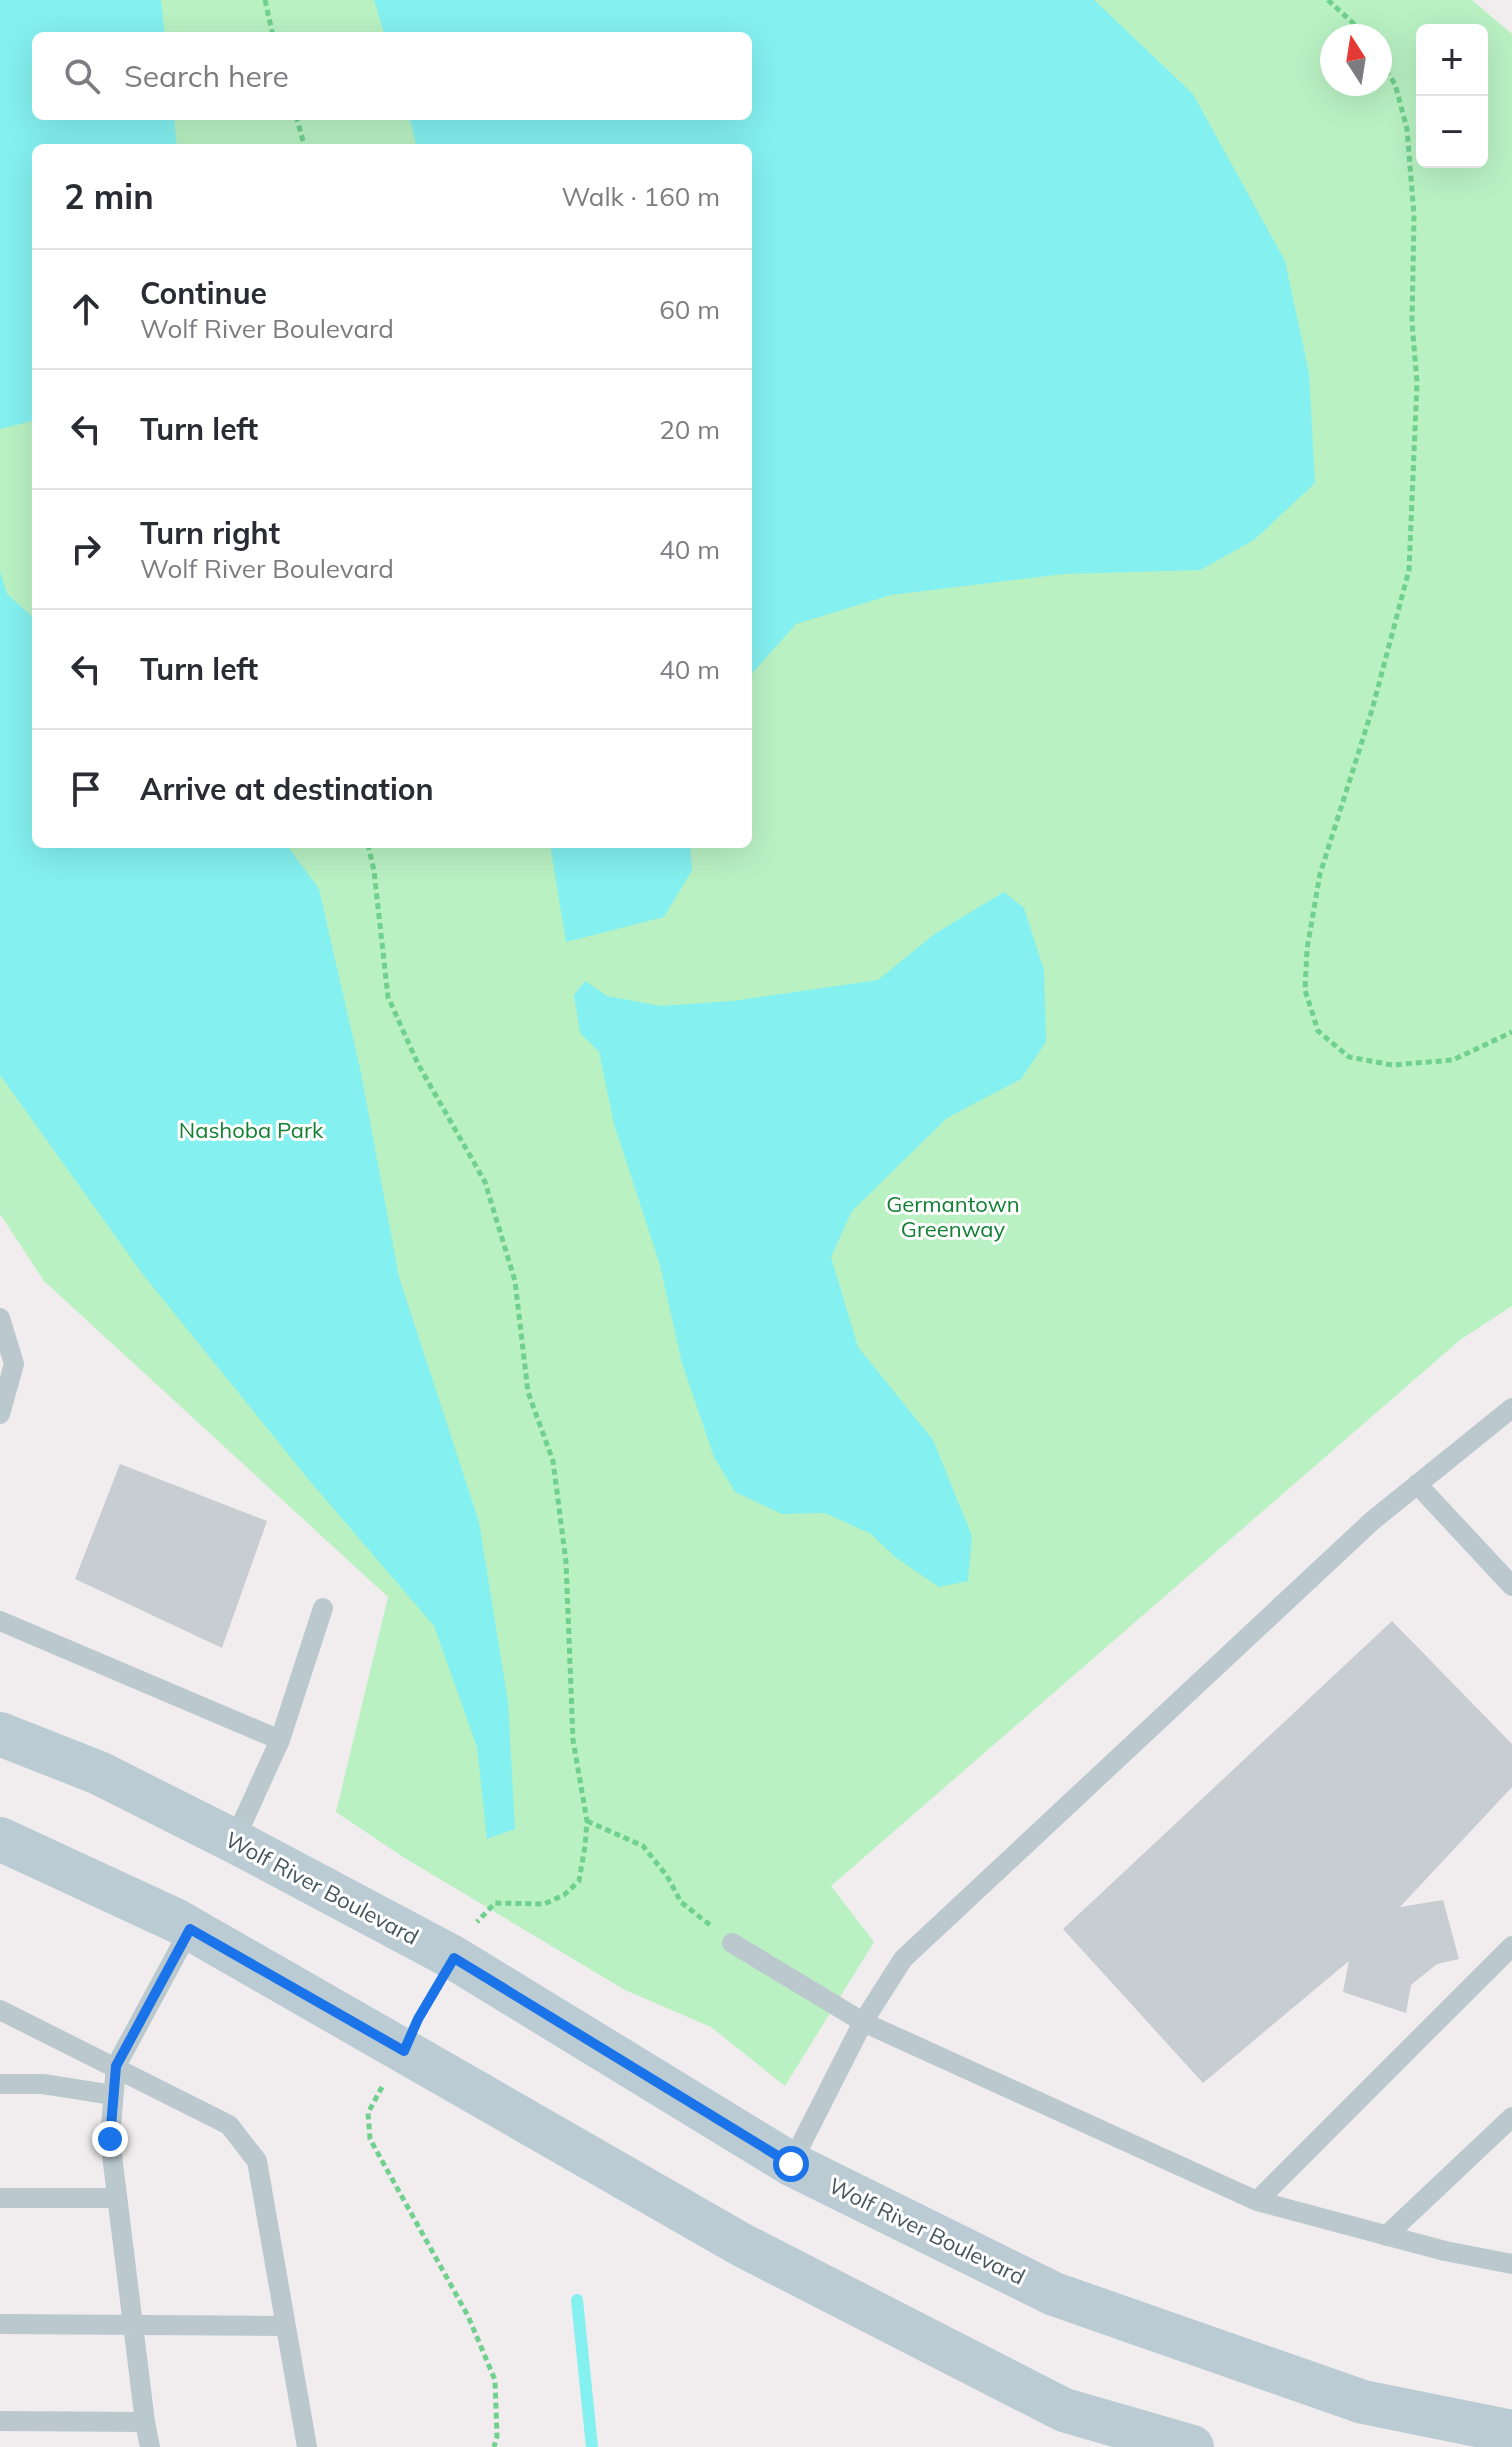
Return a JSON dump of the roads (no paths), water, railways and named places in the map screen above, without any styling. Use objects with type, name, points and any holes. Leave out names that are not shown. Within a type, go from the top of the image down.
[{"type":"main road","name":"Wolf River Boulevard","points":[[0,1734],[99,1773],[234,1841],[454,1958],[791,2164],[1054,2294],[1363,2402],[1512,2432]]},
{"type":"main road","points":[[0,1839],[190,1929],[742,2245],[1064,2410],[1192,2447]]},
{"type":"lane","points":[[0,1318],[14,1364],[0,1414]]},
{"type":"lane","points":[[791,2164],[863,2022],[903,1959],[1360,1531],[1512,1408]]},
{"type":"lane","points":[[1417,1484],[1512,1586]]},
{"type":"lane","points":[[234,1841],[280,1740],[323,1608]]},
{"type":"lane","points":[[0,1621],[280,1740]]},
{"type":"lane","points":[[150,2447],[110,2139],[113,2095],[116,2066],[190,1929]]},
{"type":"lane","points":[[732,1943],[863,2022],[1257,2201],[1445,2251],[1512,2264]]},
{"type":"lane","points":[[1257,2201],[1512,1946]]},
{"type":"lane","points":[[0,2010],[229,2125],[257,2161],[307,2447]]},
{"type":"lane","points":[[0,2084],[43,2084],[113,2095]]},
{"type":"lane","points":[[1386,2236],[1512,2117]]},
{"type":"lane","points":[[0,2198],[117,2198]]},
{"type":"lane","points":[[0,2324],[286,2326]]},
{"type":"lane","points":[[0,2421],[145,2422]]},
{"type":"water","points":[[0,0],[161,0],[165,32],[32,32],[32,120],[174,120],[177,144],[32,144],[32,421],[0,429]]},
{"type":"water","points":[[374,0],[1094,0],[1193,94],[1285,261],[1309,373],[1315,483],[1254,540],[1200,570],[1064,574],[891,595],[796,624],[752,674],[752,144],[416,144],[410,120],[752,120],[752,32],[384,32]]},
{"type":"water","points":[[0,571],[7,594],[32,616],[32,848],[289,848],[319,889],[361,1073],[399,1277],[479,1522],[508,1702],[515,1829],[487,1839],[477,1747],[434,1626],[309,1480],[141,1272],[0,1075]]},
{"type":"water","points":[[551,848],[690,848],[692,870],[664,917],[566,942]]},
{"type":"water","points":[[1004,892],[1024,908],[1044,970],[1046,1042],[1021,1079],[947,1118],[852,1211],[831,1257],[858,1347],[933,1440],[972,1536],[968,1581],[939,1587],[895,1557],[871,1534],[825,1513],[782,1514],[735,1492],[714,1457],[682,1363],[660,1265],[614,1124],[599,1052],[580,1033],[574,995],[585,981],[607,996],[660,1006],[732,1001],[878,980],[936,933]]},
{"type":"waterway","points":[[577,2300],[592,2447]]},
{"type":"park label","name":"Nashoba Park","points":[[251,1130]]},
{"type":"park label","name":"Germantown Greenway","points":[[953,1216]]}]
